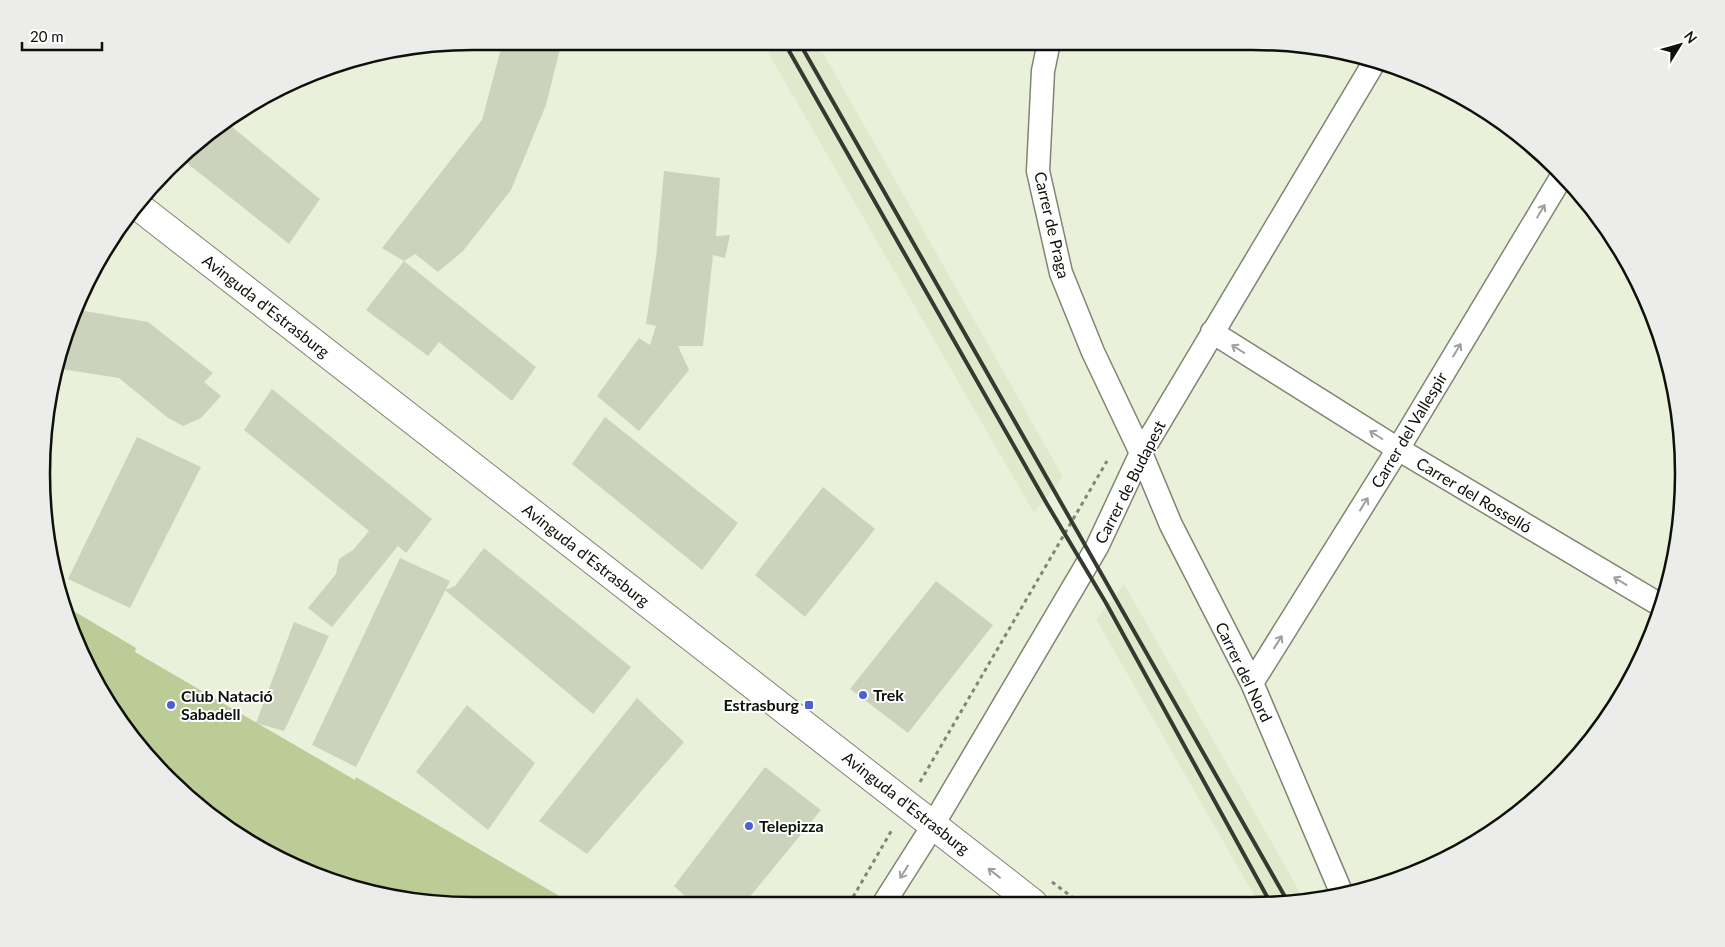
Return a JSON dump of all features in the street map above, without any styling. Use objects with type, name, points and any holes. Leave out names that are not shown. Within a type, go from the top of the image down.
[{"type":"main road","name":"Avinguda d'Estrasburg","points":[[143,209],[902,812]]},
{"type":"main road","name":"Avinguda d'Estrasburg","points":[[134,221],[928,832],[1024,897]]},
{"type":"main road","name":"Avinguda d'Estrasburg","points":[[928,832],[998,897]]},
{"type":"street","name":"Carrer de Praga","points":[[1047,50],[1043,71],[1038,171],[1061,274],[1093,352],[1141,453]]},
{"type":"street","name":"Carrer de Budapest","points":[[888,897],[1097,547],[1141,453],[1371,67]]},
{"type":"street","name":"Carrer del Vallespir","points":[[1252,683],[1398,450],[1558,182]]},
{"type":"street","name":"Carrer del Rosselló","points":[[1212,332],[1398,450],[1655,602]]},
{"type":"street","name":"Carrer del Nord","points":[[1141,453],[1171,525],[1252,683],[1339,888]]},
{"type":"path","points":[[853,897],[1128,426]]},
{"type":"shaded area","points":[[767,50],[822,50],[1063,477],[1034,513]]},
{"type":"shaded area","points":[[1124,584],[1300,894],[1255,897],[1096,619]]},
{"type":"green space","name":"Club Natació Sabadell","points":[[72,610],[136,648],[135,652],[355,780],[356,777],[561,897],[446,896],[391,889],[337,875],[311,865],[238,826],[194,792],[174,773],[155,753],[121,709],[94,661]]},
{"type":"building","points":[[501,50],[560,50],[546,105],[511,190],[463,251],[438,272],[415,254],[404,261],[382,248],[482,120]]},
{"type":"building","points":[[231,126],[320,199],[289,244],[186,162]]},
{"type":"building","points":[[664,171],[720,178],[716,236],[730,235],[725,258],[713,255],[703,346],[678,346],[689,370],[639,431],[597,396],[639,338],[650,345],[656,326],[646,324],[656,258]]},
{"type":"building","points":[[404,261],[536,367],[512,401],[439,342],[428,356],[366,310]]},
{"type":"building","points":[[82,311],[148,322],[213,373],[204,382],[221,396],[201,418],[183,426],[168,418],[119,378],[63,369]]},
{"type":"building","points":[[272,389],[432,519],[406,553],[398,546],[332,627],[308,608],[336,574],[339,559],[353,550],[369,531],[244,430]]},
{"type":"building","points":[[605,417],[738,523],[702,570],[572,464]]},
{"type":"building","points":[[137,437],[201,467],[130,608],[68,579]]},
{"type":"building","points":[[823,487],[875,529],[805,617],[755,575]]},
{"type":"building","points":[[484,548],[631,667],[593,714],[445,590],[455,586]]},
{"type":"building","points":[[400,558],[450,581],[356,767],[312,745]]},
{"type":"building","points":[[936,581],[993,625],[908,733],[850,689]]},
{"type":"building","points":[[294,622],[329,636],[284,731],[256,723]]},
{"type":"building","points":[[637,698],[684,742],[587,854],[539,821]]},
{"type":"building","points":[[467,705],[535,763],[488,830],[416,772]]},
{"type":"building","points":[[765,767],[821,810],[750,897],[686,897],[674,886]]},
{"type":"railway","points":[[789,50],[1047,504],[1106,603],[1267,896]]},
{"type":"railway","points":[[804,50],[1284,895]]},
{"type":"place","name":"Trek","points":[[863,695]]},
{"type":"place","name":"Club Natació Sabadell","points":[[171,705]]},
{"type":"place","name":"Estrasburg","points":[[809,705]]},
{"type":"place","name":"Telepizza","points":[[749,826]]}]
